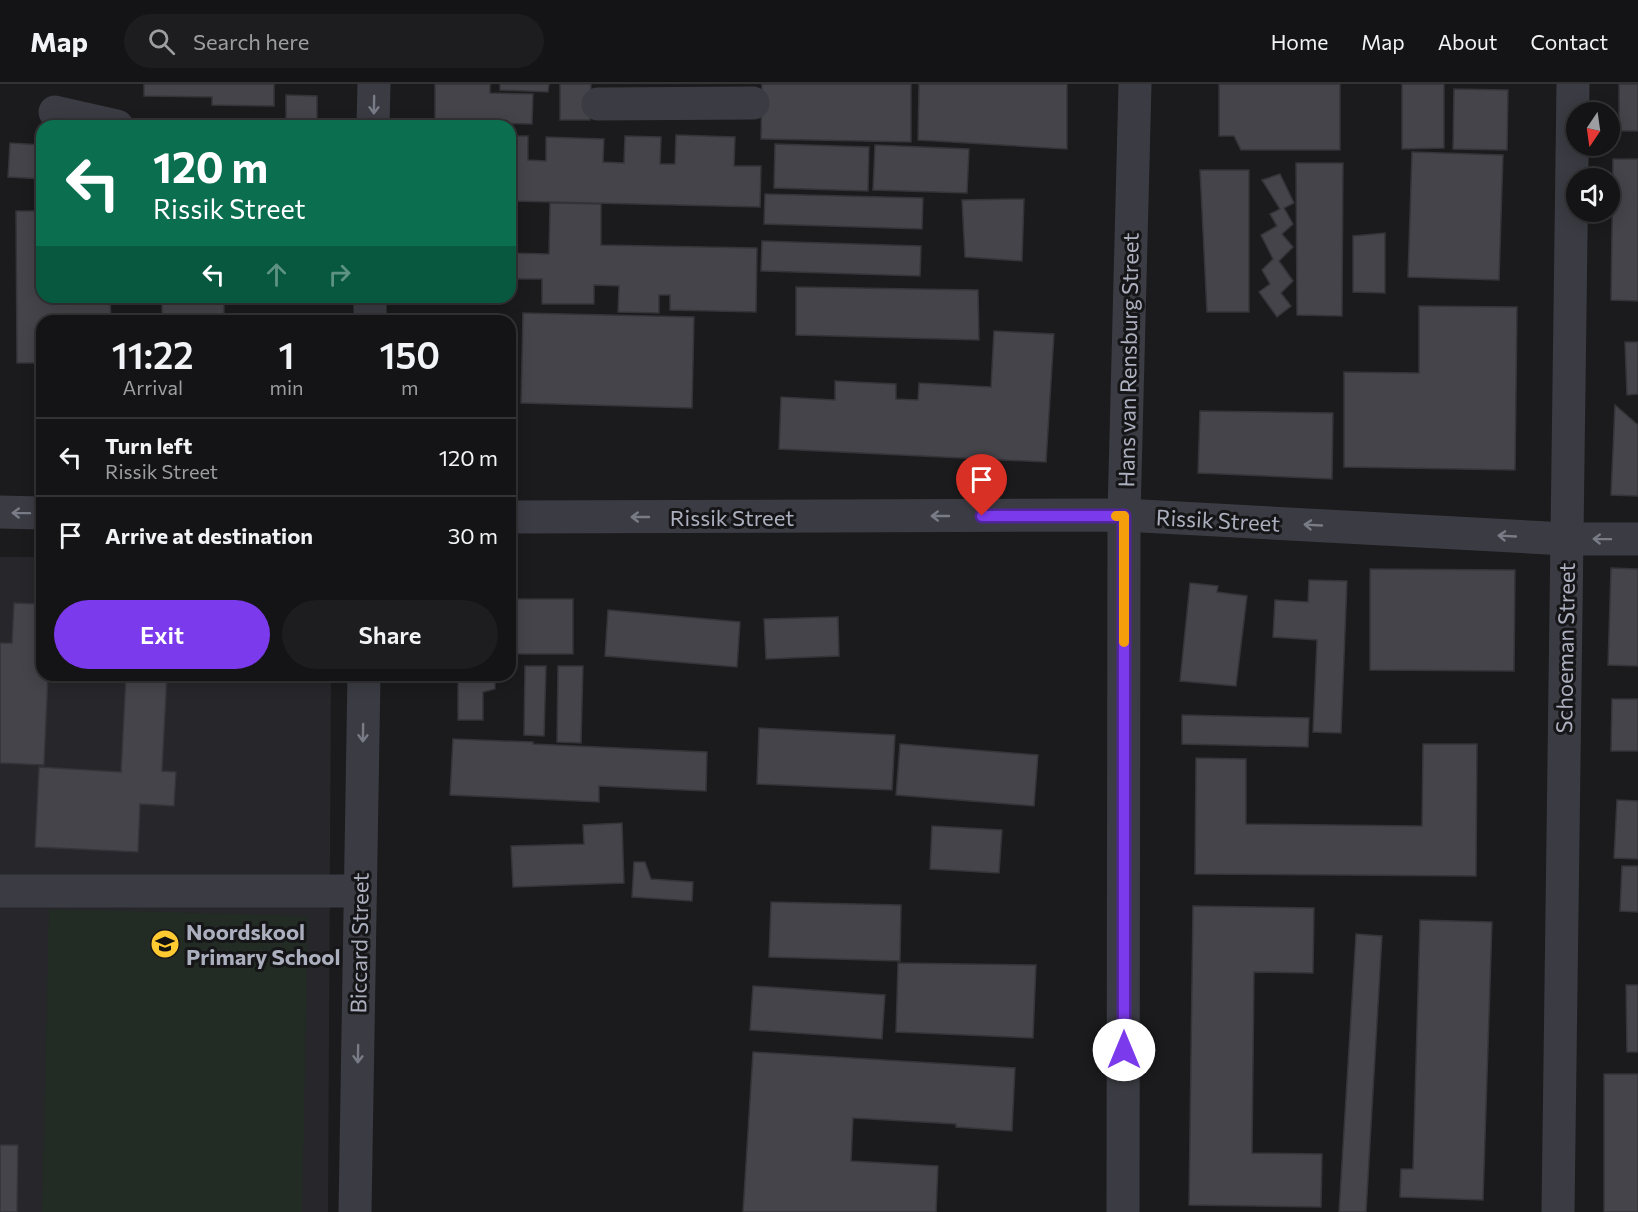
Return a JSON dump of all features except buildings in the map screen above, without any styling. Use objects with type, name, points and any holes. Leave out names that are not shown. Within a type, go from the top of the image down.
[{"type":"street","points":[[373,120],[374,84]]},
{"type":"street","name":"Hans van Rensburg Street","points":[[1124,1212],[1124,516],[1135,84]]},
{"type":"street","name":"Schoeman Street","points":[[1558,1212],[1573,84]]},
{"type":"street","points":[[598,104],[691,94],[753,104]]},
{"type":"street","points":[[55,112],[90,120]]},
{"type":"street","points":[[0,512],[36,513]]},
{"type":"street","name":"Rissik Street","points":[[516,517],[1124,516],[1566,539],[1638,540]]},
{"type":"street","name":"Biccard Street","points":[[355,1212],[364,681]]},
{"type":"street","points":[[0,891],[360,891]]},
{"type":"shaded area","name":"Noordskool Primary School","points":[[0,557],[36,557],[36,681],[331,681],[328,1212],[0,1212]]},
{"type":"shaded area","points":[[49,909],[308,916],[302,1212],[42,1212]]},
{"type":"slow traffic","points":[[1116,516],[1124,516],[1124,642]]},
{"type":"place","name":"Noordskool Primary School","points":[[165,944]]},
{"type":"route","points":[[982,516],[1124,516],[1124,1050]]}]
